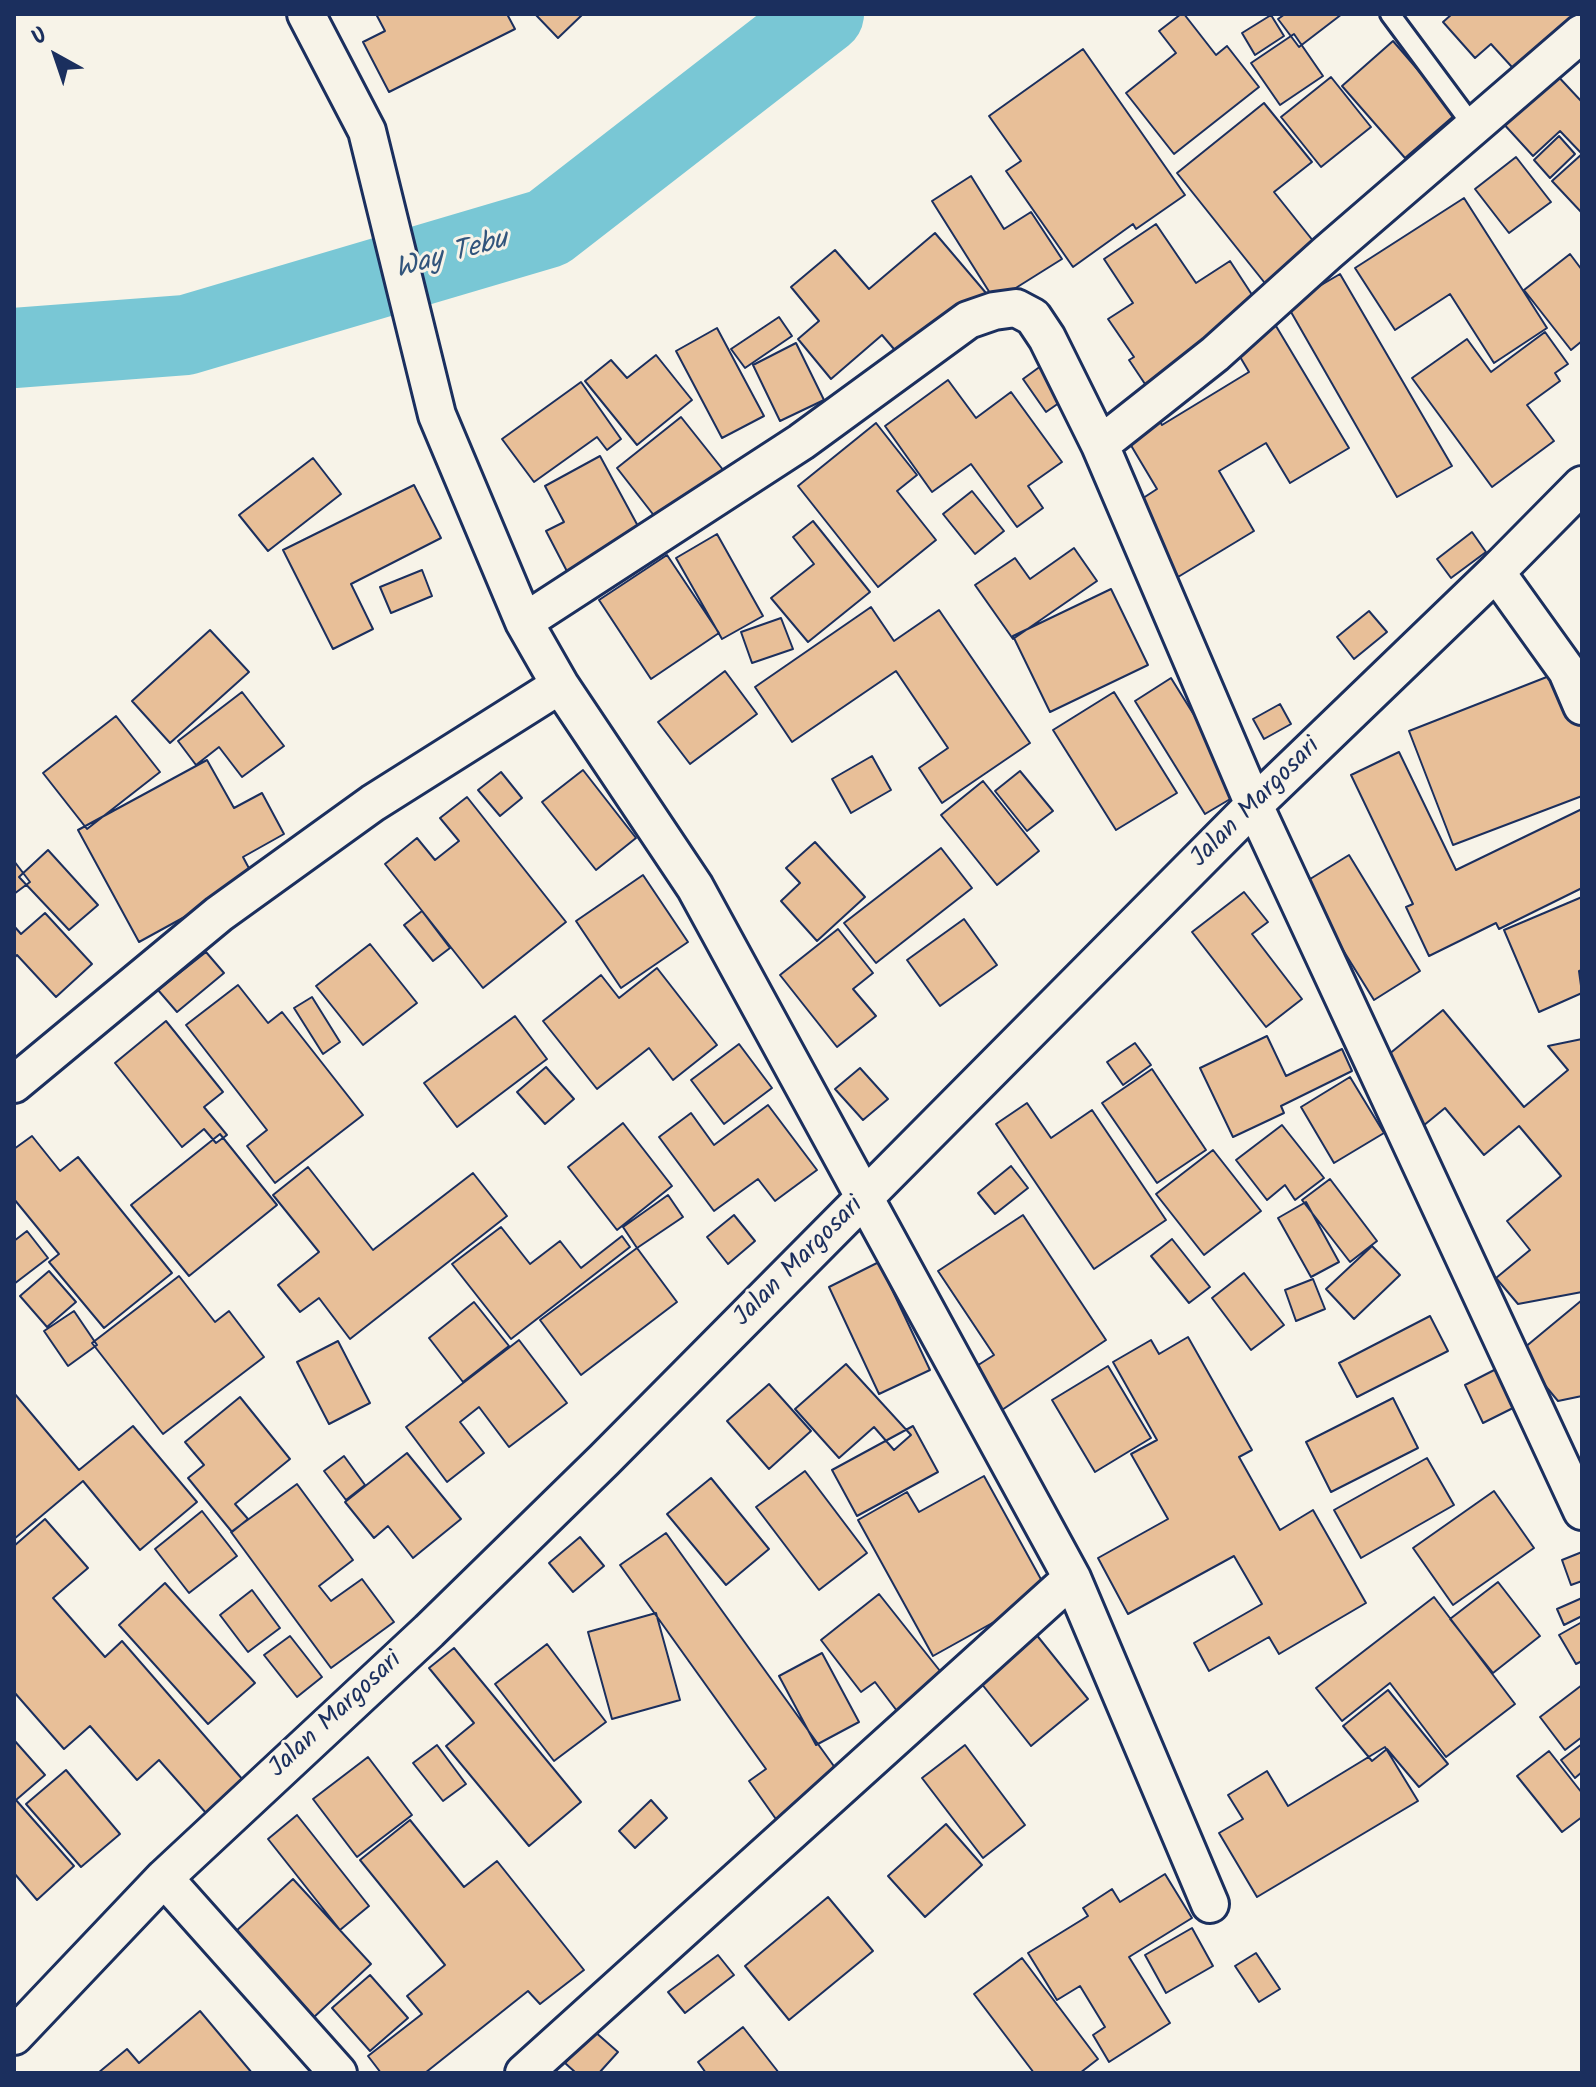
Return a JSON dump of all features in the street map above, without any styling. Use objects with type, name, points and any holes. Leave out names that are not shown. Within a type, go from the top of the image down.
[{"type":"street","points":[[306,14],[367,131],[437,415],[524,622],[560,685],[695,887],[1072,1578],[1210,1904]]},
{"type":"street","points":[[1100,445],[1215,354],[1582,33]]},
{"type":"street","points":[[524,622],[801,442],[968,320],[994,311],[1016,308],[1033,317],[1047,338],[1100,445],[1254,805],[1582,1511]]},
{"type":"street","name":"Jalan Margosari","points":[[14,2036],[164,1878],[440,1620],[1254,805],[1582,485]]},
{"type":"street","points":[[1496,572],[1567,671],[1582,706]]},
{"type":"street","points":[[14,1084],[219,914],[373,803],[560,685]]},
{"type":"street","points":[[524,2073],[1072,1578]]},
{"type":"street","points":[[164,1878],[338,2073]]},
{"type":"lane","points":[[1390,14],[1473,126]]},
{"type":"building","points":[[376,14],[507,14],[515,29],[389,92],[363,42],[385,31]]},
{"type":"building","points":[[535,14],[583,14],[558,38]]},
{"type":"building","points":[[1181,14],[1216,55],[1227,46],[1259,87],[1174,154],[1126,93],[1176,53],[1159,31]]},
{"type":"building","points":[[1285,14],[1342,14],[1299,47],[1278,19]]},
{"type":"building","points":[[1452,14],[1582,14],[1582,23],[1521,77],[1491,44],[1475,58],[1443,22]]},
{"type":"building","points":[[1271,15],[1284,36],[1255,55],[1242,33]]},
{"type":"building","points":[[1294,34],[1323,76],[1280,105],[1251,63]]},
{"type":"building","points":[[1393,41],[1456,114],[1405,158],[1342,86]]},
{"type":"building","points":[[1083,49],[1185,195],[1136,229],[1133,224],[1073,267],[1006,171],[1021,161],[989,116]]},
{"type":"building","points":[[1554,72],[1582,102],[1582,154],[1560,131],[1533,156],[1501,121]]},
{"type":"building","points":[[1331,77],[1371,127],[1321,167],[1281,117]]},
{"type":"building","points":[[1264,103],[1312,162],[1274,192],[1318,247],[1268,287],[1177,173]]},
{"type":"building","points":[[1559,136],[1575,154],[1550,178],[1534,160]]},
{"type":"building","points":[[1582,154],[1582,213],[1552,181]]},
{"type":"building","points":[[1516,157],[1551,202],[1509,233],[1475,189]]},
{"type":"building","points":[[971,176],[1004,229],[1031,212],[1062,259],[995,301],[932,201]]},
{"type":"building","points":[[1464,198],[1547,328],[1494,363],[1450,294],[1395,330],[1355,268]]},
{"type":"building","points":[[1156,224],[1196,283],[1230,261],[1260,307],[1145,384],[1129,360],[1134,357],[1108,319],[1133,303],[1104,259]]},
{"type":"building","points":[[935,233],[986,293],[905,362],[882,335],[831,379],[798,339],[819,321],[791,287],[835,250],[869,289]]},
{"type":"building","points":[[1570,254],[1582,270],[1582,341],[1571,350],[1524,290]]},
{"type":"building","points":[[1340,274],[1452,466],[1397,497],[1287,305]]},
{"type":"building","points":[[779,317],[792,336],[745,368],[731,349]]},
{"type":"building","points":[[1276,326],[1349,448],[1290,483],[1266,443],[1219,471],[1254,531],[1178,577],[1134,504],[1157,489],[1123,432],[1155,413],[1162,425],[1249,372],[1236,350]]},
{"type":"building","points":[[717,328],[764,416],[722,438],[676,351]]},
{"type":"building","points":[[1545,332],[1568,364],[1555,373],[1560,381],[1527,405],[1554,441],[1492,487],[1412,378],[1467,339],[1491,372]]},
{"type":"building","points":[[796,343],[824,400],[780,421],[753,365]]},
{"type":"building","points":[[656,355],[692,400],[637,445],[585,381],[611,360],[627,378]]},
{"type":"building","points":[[1045,363],[1069,396],[1046,412],[1023,379]]},
{"type":"building","points":[[948,380],[976,418],[1011,392],[1062,462],[1028,486],[1043,508],[1017,527],[971,464],[932,492],[885,426]]},
{"type":"building","points":[[581,382],[621,439],[607,450],[597,437],[534,482],[502,439]]},
{"type":"building","points":[[681,417],[724,471],[659,522],[617,468]]},
{"type":"building","points":[[876,423],[917,475],[897,491],[936,540],[878,587],[798,486]]},
{"type":"building","points":[[600,456],[645,539],[571,579],[546,531],[564,522],[545,486]]},
{"type":"building","points":[[313,458],[341,494],[268,551],[239,515]]},
{"type":"building","points":[[414,485],[441,538],[351,584],[373,629],[333,649],[283,550]]},
{"type":"building","points":[[972,491],[1004,531],[975,554],[943,514]]},
{"type":"building","points":[[813,521],[870,592],[808,642],[771,598],[814,564],[793,537]]},
{"type":"building","points":[[1472,532],[1486,552],[1451,578],[1437,559]]},
{"type":"building","points":[[717,534],[763,616],[722,639],[676,558]]},
{"type":"building","points":[[1074,548],[1097,581],[1013,639],[975,585],[1015,558],[1030,579]]},
{"type":"building","points":[[667,555],[719,633],[651,679],[599,600]]},
{"type":"building","points":[[422,570],[432,596],[391,613],[380,587]]},
{"type":"building","points":[[1111,589],[1148,665],[1050,712],[1013,636]]},
{"type":"building","points":[[871,607],[894,641],[939,610],[1030,743],[942,803],[919,768],[948,748],[896,671],[792,742],[755,687]]},
{"type":"building","points":[[1369,611],[1387,632],[1354,659],[1337,637]]},
{"type":"building","points":[[781,618],[793,649],[752,663],[741,632]]},
{"type":"building","points":[[210,630],[249,672],[170,743],[132,701]]},
{"type":"building","points":[[725,671],[757,714],[690,764],[658,722]]},
{"type":"building","points":[[1562,671],[1582,723],[1582,796],[1453,845],[1409,731]]},
{"type":"building","points":[[1171,678],[1242,792],[1205,814],[1135,701]]},
{"type":"building","points":[[242,692],[284,746],[242,777],[219,747],[196,765],[178,741]]},
{"type":"building","points":[[1114,692],[1177,793],[1116,830],[1053,730]]},
{"type":"building","points":[[1280,704],[1291,724],[1264,739],[1253,719]]},
{"type":"building","points":[[116,716],[160,772],[87,829],[43,773]]},
{"type":"building","points":[[1399,752],[1456,870],[1582,809],[1582,888],[1499,929],[1496,923],[1429,956],[1406,907],[1413,904],[1351,775]]},
{"type":"building","points":[[872,756],[891,790],[851,813],[832,779]]},
{"type":"building","points":[[207,760],[234,808],[262,793],[284,834],[243,857],[252,874],[207,899],[210,903],[139,942],[78,830]]},
{"type":"building","points":[[583,770],[636,838],[596,870],[542,802]]},
{"type":"building","points":[[1020,771],[1053,811],[1027,831],[995,791]]},
{"type":"building","points":[[501,772],[522,798],[500,816],[478,790]]},
{"type":"building","points":[[983,781],[1039,851],[997,885],[941,815]]},
{"type":"building","points":[[467,797],[566,922],[483,988],[385,864],[417,838],[435,860],[459,841],[440,818]]},
{"type":"building","points":[[815,842],[865,897],[817,941],[781,901],[800,883],[786,868]]},
{"type":"building","points":[[941,848],[972,888],[876,963],[844,923]]},
{"type":"building","points":[[48,850],[98,905],[69,930],[19,877]]},
{"type":"building","points":[[1349,855],[1420,971],[1374,1000],[1302,884]]},
{"type":"building","points":[[14,861],[30,882],[14,894]]},
{"type":"building","points":[[643,875],[688,942],[621,988],[576,921]]},
{"type":"building","points":[[1244,892],[1268,922],[1252,934],[1302,999],[1266,1027],[1192,932]]},
{"type":"building","points":[[1582,897],[1582,970],[1579,971],[1582,993],[1539,1012],[1504,930]]},
{"type":"building","points":[[422,911],[450,948],[433,961],[404,925]]},
{"type":"building","points":[[45,913],[92,964],[56,997],[17,955],[14,958],[14,926],[21,934]]},
{"type":"building","points":[[964,919],[997,965],[940,1006],[907,960]]},
{"type":"building","points":[[838,929],[873,973],[853,989],[876,1016],[837,1047],[780,975]]},
{"type":"building","points":[[370,944],[417,1003],[363,1045],[316,986]]},
{"type":"building","points":[[206,952],[224,973],[177,1012],[158,990]]},
{"type":"building","points":[[657,968],[717,1045],[673,1080],[649,1048],[597,1089],[543,1021],[601,975],[619,998]]},
{"type":"building","points":[[238,985],[268,1023],[282,1012],[363,1115],[275,1183],[247,1146],[267,1130],[186,1025]]},
{"type":"building","points":[[312,997],[340,1042],[323,1054],[294,1008]]},
{"type":"building","points":[[1443,1010],[1524,1107],[1568,1070],[1548,1046],[1582,1039],[1582,1292],[1518,1304],[1496,1278],[1530,1250],[1507,1221],[1561,1176],[1519,1126],[1484,1155],[1445,1108],[1423,1126],[1388,1055]]},
{"type":"building","points":[[515,1016],[547,1059],[457,1127],[424,1083]]},
{"type":"building","points":[[166,1021],[223,1092],[204,1107],[227,1135],[216,1143],[204,1129],[182,1147],[115,1063]]},
{"type":"building","points":[[1267,1036],[1286,1076],[1342,1049],[1352,1071],[1281,1106],[1284,1113],[1233,1137],[1200,1068]]},
{"type":"building","points":[[1135,1043],[1151,1065],[1123,1085],[1107,1062]]},
{"type":"building","points":[[739,1044],[772,1088],[724,1124],[691,1080]]},
{"type":"building","points":[[546,1067],[574,1099],[545,1124],[517,1092]]},
{"type":"building","points":[[860,1068],[888,1099],[863,1120],[835,1089]]},
{"type":"building","points":[[1152,1069],[1206,1150],[1157,1183],[1102,1103]]},
{"type":"building","points":[[1350,1077],[1384,1133],[1334,1163],[1301,1107]]},
{"type":"building","points":[[1027,1103],[1051,1138],[1092,1110],[1166,1220],[1094,1269],[996,1124]]},
{"type":"building","points":[[768,1105],[817,1170],[775,1201],[758,1179],[714,1211],[659,1137],[691,1113],[714,1145]]},
{"type":"building","points":[[623,1123],[672,1186],[617,1230],[568,1167]]},
{"type":"building","points":[[1282,1125],[1324,1178],[1295,1200],[1285,1185],[1267,1200],[1236,1160]]},
{"type":"building","points":[[220,1134],[277,1205],[189,1276],[131,1205]]},
{"type":"building","points":[[32,1136],[60,1171],[78,1157],[172,1273],[104,1328],[49,1262],[59,1254],[14,1199],[14,1149]]},
{"type":"building","points":[[1213,1150],[1261,1211],[1204,1255],[1156,1194]]},
{"type":"building","points":[[1011,1166],[1028,1188],[995,1214],[978,1193]]},
{"type":"building","points":[[308,1167],[373,1250],[473,1173],[507,1216],[350,1339],[319,1298],[300,1312],[278,1285],[319,1252],[273,1195]]},
{"type":"building","points":[[1330,1179],[1377,1241],[1350,1262],[1302,1200]]},
{"type":"building","points":[[668,1195],[683,1217],[637,1248],[623,1227]]},
{"type":"building","points":[[1306,1202],[1339,1262],[1311,1277],[1278,1218]]},
{"type":"building","points":[[734,1215],[755,1241],[728,1264],[707,1237]]},
{"type":"building","points":[[1023,1215],[1106,1340],[993,1416],[964,1374],[994,1355],[938,1271]]},
{"type":"building","points":[[501,1227],[530,1264],[560,1241],[581,1268],[622,1236],[630,1247],[511,1339],[452,1264]]},
{"type":"building","points":[[27,1231],[48,1258],[14,1284],[14,1241]]},
{"type":"building","points":[[1172,1239],[1210,1287],[1189,1303],[1151,1256]]},
{"type":"building","points":[[1372,1246],[1400,1275],[1354,1319],[1326,1289]]},
{"type":"building","points":[[637,1248],[677,1302],[581,1375],[540,1320]]},
{"type":"building","points":[[879,1262],[930,1370],[879,1394],[829,1287]]},
{"type":"building","points":[[49,1271],[76,1302],[47,1327],[20,1296]]},
{"type":"building","points":[[1244,1273],[1284,1325],[1251,1350],[1212,1298]]},
{"type":"building","points":[[179,1276],[215,1322],[229,1311],[264,1357],[163,1434],[92,1343]]},
{"type":"building","points":[[1313,1279],[1325,1309],[1296,1321],[1285,1290]]},
{"type":"building","points":[[1582,1300],[1582,1396],[1558,1401],[1518,1353]]},
{"type":"building","points":[[474,1302],[509,1346],[463,1382],[429,1338]]},
{"type":"building","points":[[74,1311],[97,1345],[68,1366],[44,1331]]},
{"type":"building","points":[[1430,1316],[1448,1351],[1357,1397],[1339,1363]]},
{"type":"building","points":[[1188,1337],[1252,1450],[1239,1457],[1280,1530],[1313,1510],[1366,1603],[1279,1654],[1269,1637],[1209,1671],[1194,1643],[1262,1604],[1234,1556],[1128,1614],[1098,1558],[1168,1519],[1131,1454],[1157,1440],[1113,1362],[1151,1340],[1159,1354]]},
{"type":"building","points":[[519,1340],[567,1403],[509,1447],[479,1407],[460,1422],[484,1453],[447,1482],[406,1427]]},
{"type":"building","points":[[338,1341],[370,1403],[329,1424],[297,1362]]},
{"type":"building","points":[[846,1364],[911,1435],[894,1450],[874,1427],[839,1458],[795,1409]]},
{"type":"building","points":[[1108,1366],[1151,1438],[1095,1472],[1052,1400]]},
{"type":"building","points":[[1502,1366],[1521,1404],[1483,1423],[1465,1385]]},
{"type":"building","points":[[769,1384],[811,1431],[769,1469],[727,1421]]},
{"type":"building","points":[[14,1393],[79,1470],[133,1426],[197,1502],[140,1550],[83,1481],[14,1539]]},
{"type":"building","points":[[240,1397],[290,1459],[235,1504],[248,1519],[232,1532],[188,1478],[204,1465],[185,1442]]},
{"type":"building","points":[[1393,1398],[1418,1448],[1331,1492],[1306,1442]]},
{"type":"building","points":[[913,1426],[938,1472],[857,1516],[832,1470]]},
{"type":"building","points":[[407,1453],[461,1519],[413,1558],[388,1526],[374,1538],[345,1502]]},
{"type":"building","points":[[344,1456],[365,1485],[346,1500],[324,1471]]},
{"type":"building","points":[[1427,1458],[1454,1505],[1361,1558],[1334,1510]]},
{"type":"building","points":[[805,1471],[867,1553],[819,1590],[756,1507]]},
{"type":"building","points":[[984,1476],[1048,1592],[933,1656],[858,1520],[907,1492],[919,1512]]},
{"type":"building","points":[[711,1478],[769,1549],[726,1585],[667,1514]]},
{"type":"building","points":[[297,1484],[353,1560],[319,1586],[331,1601],[362,1579],[394,1622],[331,1668],[231,1532]]},
{"type":"building","points":[[1494,1491],[1534,1548],[1453,1605],[1413,1548]]},
{"type":"building","points":[[202,1511],[237,1556],[189,1593],[155,1549]]},
{"type":"building","points":[[45,1519],[88,1568],[53,1598],[105,1657],[122,1641],[243,1780],[206,1813],[159,1760],[137,1780],[90,1726],[64,1749],[14,1692],[14,1546]]},
{"type":"building","points":[[666,1533],[841,1776],[778,1822],[749,1781],[766,1769],[620,1565]]},
{"type":"building","points":[[580,1537],[604,1566],[573,1592],[549,1563]]},
{"type":"building","points":[[1582,1552],[1582,1581],[1571,1585],[1562,1560]]},
{"type":"building","points":[[1498,1582],[1540,1636],[1493,1673],[1450,1619]]},
{"type":"building","points":[[165,1583],[255,1683],[208,1724],[119,1625]]},
{"type":"building","points":[[252,1590],[280,1628],[248,1652],[220,1615]]},
{"type":"building","points":[[879,1594],[944,1676],[897,1711],[875,1682],[861,1692],[821,1640]]},
{"type":"building","points":[[1434,1597],[1515,1704],[1446,1757],[1390,1683],[1342,1721],[1316,1688]]},
{"type":"building","points":[[1582,1598],[1582,1616],[1564,1625],[1557,1609]]},
{"type":"building","points":[[656,1613],[680,1700],[612,1719],[588,1632]]},
{"type":"building","points":[[1582,1622],[1582,1661],[1576,1664],[1559,1635]]},
{"type":"building","points":[[1035,1633],[1088,1699],[1031,1746],[977,1678]]},
{"type":"building","points":[[290,1636],[322,1677],[297,1697],[264,1655]]},
{"type":"building","points":[[547,1644],[606,1722],[554,1761],[495,1684]]},
{"type":"building","points":[[454,1648],[581,1802],[529,1846],[446,1746],[474,1723],[429,1668]]},
{"type":"building","points":[[822,1653],[859,1722],[816,1745],[779,1676]]},
{"type":"building","points":[[1582,1685],[1582,1737],[1565,1750],[1540,1717]]},
{"type":"building","points":[[1388,1690],[1448,1764],[1419,1787],[1387,1749],[1372,1761],[1343,1726]]},
{"type":"building","points":[[14,1740],[45,1775],[16,1800],[74,1866],[37,1900],[14,1873]]},
{"type":"building","points":[[1582,1744],[1582,1772],[1575,1778],[1561,1760]]},
{"type":"building","points":[[437,1745],[466,1784],[443,1801],[413,1763]]},
{"type":"building","points":[[965,1745],[1025,1825],[983,1858],[922,1778]]},
{"type":"building","points":[[1385,1747],[1418,1801],[1257,1897],[1219,1833],[1243,1819],[1228,1795],[1267,1771],[1288,1806]]},
{"type":"building","points":[[1549,1751],[1582,1793],[1582,1817],[1562,1832],[1517,1776]]},
{"type":"building","points":[[368,1757],[412,1815],[357,1857],[313,1799]]},
{"type":"building","points":[[66,1770],[120,1834],[81,1867],[26,1804]]},
{"type":"building","points":[[651,1800],[667,1818],[635,1848],[619,1831]]},
{"type":"building","points":[[297,1815],[369,1906],[340,1930],[268,1839]]},
{"type":"building","points":[[410,1820],[464,1887],[497,1861],[584,1970],[540,2004],[528,1991],[425,2073],[381,2073],[368,2056],[422,2014],[407,1996],[445,1965],[360,1860]]},
{"type":"building","points":[[946,1824],[982,1865],[925,1917],[888,1876]]},
{"type":"building","points":[[1165,1874],[1192,1918],[1129,1957],[1170,2023],[1109,2062],[1093,2035],[1105,2027],[1080,1986],[1057,2000],[1028,1953],[1088,1916],[1083,1908],[1112,1889],[1120,1902]]},
{"type":"building","points":[[293,1879],[371,1964],[313,2018],[235,1932]]},
{"type":"building","points":[[828,1897],[873,1951],[789,2020],[745,1966]]},
{"type":"building","points":[[1192,1928],[1213,1966],[1166,1993],[1145,1955]]},
{"type":"building","points":[[1256,1953],[1280,1989],[1259,2002],[1235,1966]]},
{"type":"building","points":[[718,1955],[734,1975],[685,2013],[668,1992]]},
{"type":"building","points":[[1022,1958],[1098,2059],[1080,2073],[1034,2073],[974,1994]]},
{"type":"building","points":[[370,1975],[408,2018],[370,2051],[332,2008]]},
{"type":"building","points":[[200,2011],[252,2073],[98,2073],[127,2049],[139,2063]]},
{"type":"building","points":[[743,2027],[779,2073],[706,2073],[698,2062]]},
{"type":"building","points":[[594,2031],[618,2052],[599,2073],[576,2073],[565,2063]]},
{"type":"waterway","name":"Way Tebu","points":[[14,348],[186,335],[548,228],[824,14]]}]
